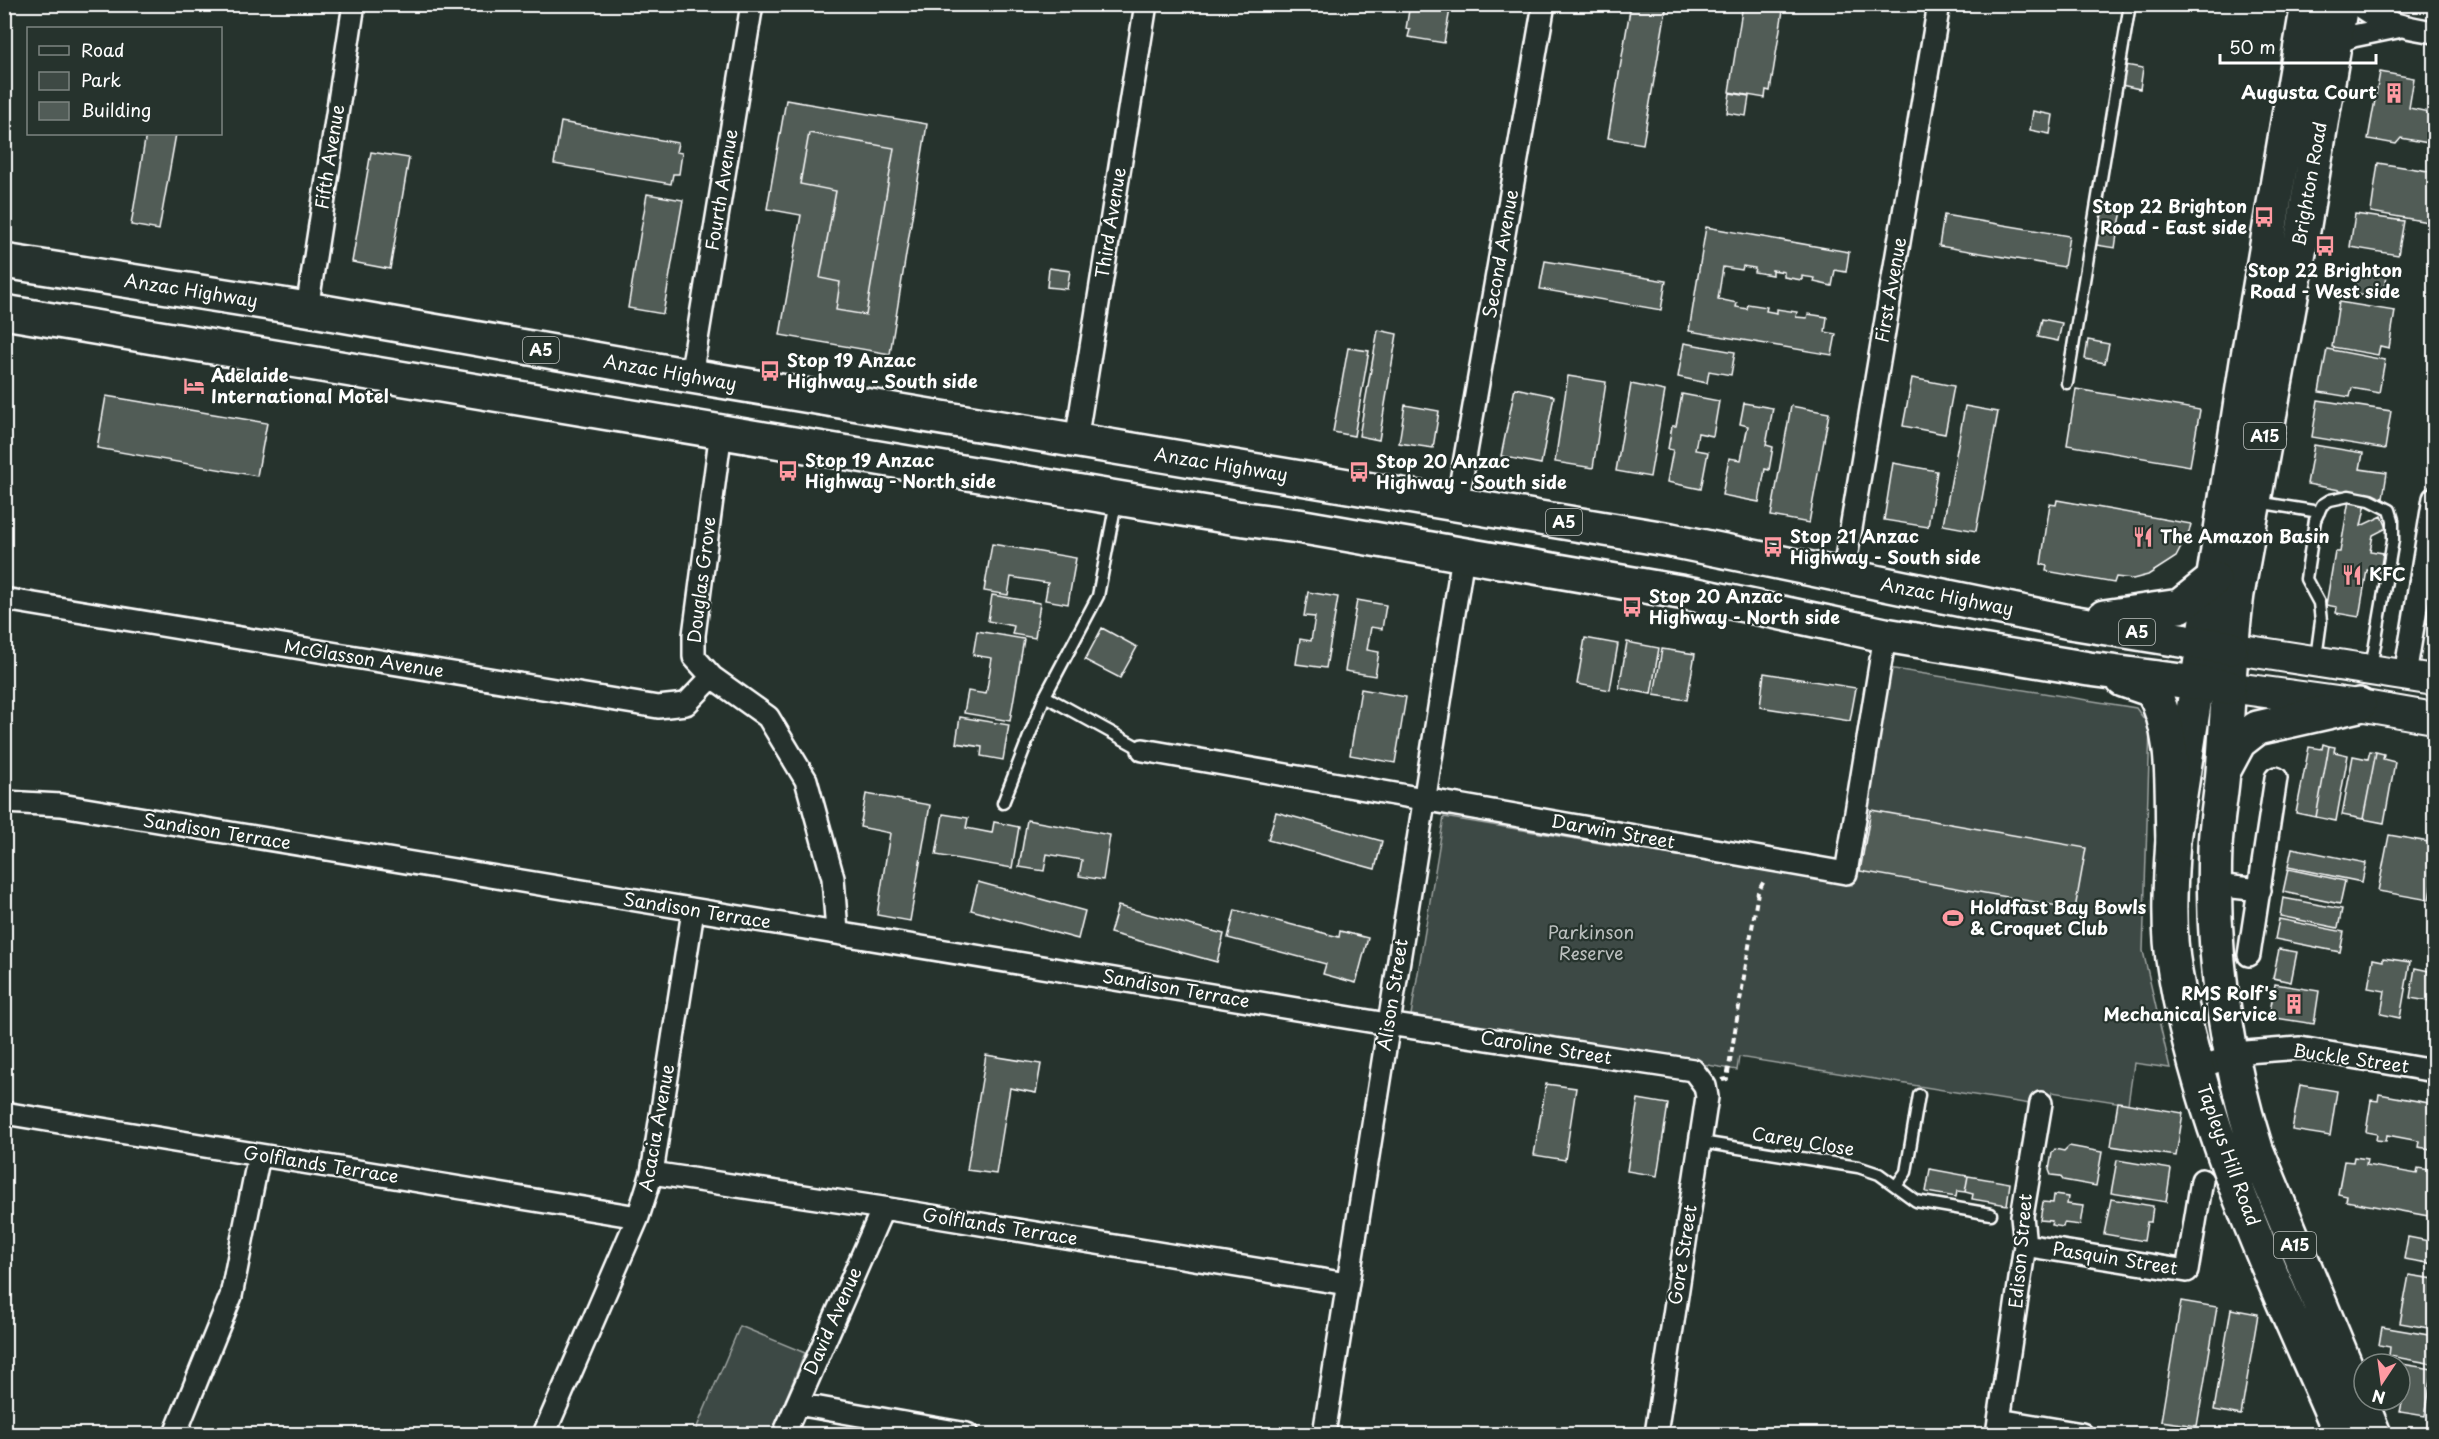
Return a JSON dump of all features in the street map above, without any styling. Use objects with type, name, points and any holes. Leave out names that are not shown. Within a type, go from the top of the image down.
[{"type":"main road","name":"Brighton Road","points":[[2217,645],[2237,594],[2304,225],[2341,4]]},
{"type":"main road","name":"Brighton Road","points":[[2217,645],[2214,579],[2247,362],[2307,5]]},
{"type":"main road","name":"Anzac Highway","points":[[4,261],[307,309],[691,376],[1625,532],[2070,622],[2217,645]]},
{"type":"main road","points":[[4,312],[1237,518],[1298,526],[1697,595],[1885,635],[2089,669],[2213,686]]},
{"type":"main road","points":[[480,391],[486,386],[492,372],[492,358],[485,340]]},
{"type":"main road","points":[[524,347],[514,367],[518,379],[547,401]]},
{"type":"main road","points":[[1237,518],[1245,512],[1249,499],[1249,480],[1242,469]]},
{"type":"main road","points":[[1284,476],[1275,498],[1277,507],[1298,526]]},
{"type":"main road","points":[[1625,532],[1635,545],[1638,561],[1636,577],[1627,583]]},
{"type":"main road","points":[[1671,540],[1664,551],[1668,574],[1677,585],[1697,595]]},
{"type":"main road","points":[[2070,622],[2180,606],[2214,579]]},
{"type":"main road","name":"A15","points":[[2213,686],[2217,645]]},
{"type":"main road","points":[[2089,669],[2152,690],[2162,708],[2169,740],[2173,840]]},
{"type":"main road","name":"Tapleys Hill Road","points":[[2213,686],[2223,772],[2215,846],[2214,931],[2230,1057],[2256,1149],[2362,1433]]},
{"type":"main road","name":"Tapleys Hill Road","points":[[2213,686],[2173,840],[2170,895],[2174,970],[2197,1068],[2215,1130],[2268,1264],[2362,1433]]},
{"type":"main road","points":[[2223,772],[2240,742],[2257,728],[2359,705]]},
{"type":"street","name":"Fifth Avenue","points":[[307,309],[354,4]]},
{"type":"street","name":"Fourth Avenue","points":[[691,376],[752,4]]},
{"type":"street","name":"Third Avenue","points":[[1077,441],[1146,4]]},
{"type":"street","name":"Second Avenue","points":[[1457,504],[1544,4]]},
{"type":"street","name":"First Avenue","points":[[1843,576],[1940,4]]},
{"type":"street","points":[[2357,4],[2381,21],[2434,32]]},
{"type":"street","points":[[2334,44],[2376,30],[2393,27],[2412,28]]},
{"type":"street","name":"Douglas Grove","points":[[721,431],[694,635],[694,657],[712,677],[768,717],[806,780],[833,878],[837,932]]},
{"type":"street","points":[[2405,675],[2434,498]]},
{"type":"street","name":"Alison Street","points":[[1324,1434],[1464,556]]},
{"type":"street","name":"McGlasson Avenue","points":[[4,599],[658,707],[686,704],[712,677]]},
{"type":"street","name":"Darwin Street","points":[[1143,750],[1846,873],[1885,635]]},
{"type":"street","name":"Anzac Highway","points":[[2217,645],[2434,680]]},
{"type":"street","points":[[2213,686],[2359,705],[2434,718]]},
{"type":"street","points":[[2249,955],[2276,778]]},
{"type":"street","name":"Sandison Terrace","points":[[4,802],[61,806],[1388,1024]]},
{"type":"street","points":[[2215,885],[2260,890]]},
{"type":"street","name":"Acacia Avenue","points":[[544,1434],[638,1217],[652,1173],[693,911]]},
{"type":"street","name":"Caroline Street","points":[[1388,1024],[1694,1070],[1703,1082]]},
{"type":"street","name":"Buckle Street","points":[[2197,1068],[2246,1052],[2300,1048],[2434,1071]]},
{"type":"street","name":"Gore Street","points":[[1656,1434],[1701,1142],[1707,1097],[1703,1082]]},
{"type":"street","name":"Edison Street","points":[[1998,1427],[2025,1245],[2022,1216],[2041,1103]]},
{"type":"street","name":"Golflands Terrace","points":[[4,1113],[638,1217]]},
{"type":"street","points":[[175,1434],[231,1296],[259,1155]]},
{"type":"street","name":"Golflands Terrace","points":[[652,1173],[883,1208],[1347,1284]]},
{"type":"street","name":"Pasquin Street","points":[[2025,1245],[2187,1271],[2202,1180]]},
{"type":"street","name":"David Avenue","points":[[784,1434],[883,1208]]},
{"type":"street","points":[[797,1404],[967,1434]]},
{"type":"street","points":[[1998,1427],[2082,1434]]},
{"type":"lane","points":[[2067,383],[2130,4]]},
{"type":"lane","points":[[2316,662],[2321,621],[2319,603],[2306,579],[2315,520],[2322,506],[2330,500],[2349,496],[2382,504],[2390,510],[2394,520],[2393,540],[2371,670]]},
{"type":"lane","points":[[1004,803],[1045,696],[1098,596],[1116,497]]},
{"type":"lane","points":[[2253,502],[2319,512]]},
{"type":"lane","points":[[1045,696],[1143,750]]},
{"type":"lane","points":[[1896,1186],[1906,1172],[1919,1095]]},
{"type":"lane","name":"Carey Close","points":[[1701,1142],[1858,1167],[1878,1174],[1917,1201],[1991,1214]]},
{"type":"path","points":[[1703,1082],[1727,1078],[1758,892],[1775,860]]},
{"type":"green space","name":"Holdfast Bay Bowls & Croquet Club","points":[[1888,668],[2136,708],[2150,727],[2143,951],[2170,1068],[2134,1063],[2128,1104],[2052,1092],[2049,1107],[1739,1057],[1737,1070],[1411,1015],[1444,817],[1852,885]]},
{"type":"green space","points":[[740,1326],[805,1353],[771,1434],[694,1434]]},
{"type":"building","points":[[1410,4],[1451,4],[1444,43],[1408,37],[1410,30],[1406,29]]},
{"type":"building","points":[[1631,4],[1667,4],[1643,144],[1608,138]]},
{"type":"building","points":[[1743,4],[1784,4],[1770,91],[1766,90],[1765,98],[1729,92]]},
{"type":"building","points":[[2125,65],[2143,68],[2140,89],[2121,85]]},
{"type":"building","name":"Augusta Court","points":[[2380,72],[2414,78],[2409,108],[2434,113],[2434,144],[2401,138],[2396,144],[2368,139]]},
{"type":"building","points":[[1730,93],[1749,96],[1746,116],[1727,113]]},
{"type":"building","points":[[786,100],[927,124],[890,354],[780,335],[801,215],[767,209]],"holes":[[[809,133],[894,148],[866,315],[836,310],[840,282],[820,278],[836,191],[800,184]]]},
{"type":"building","points":[[2033,111],[2053,115],[2050,134],[2030,130]]},
{"type":"building","points":[[561,122],[678,143],[676,152],[682,153],[679,174],[673,174],[671,184],[554,164]]},
{"type":"building","points":[[809,133],[894,148],[866,315],[836,310],[840,282],[820,278],[836,191],[800,184]]},
{"type":"building","points":[[146,135],[176,135],[159,230],[131,225]]},
{"type":"building","points":[[371,152],[409,158],[390,269],[352,262]]},
{"type":"building","points":[[2378,163],[2434,172],[2434,223],[2371,212]]},
{"type":"building","points":[[647,194],[683,200],[663,314],[628,308]]},
{"type":"building","points":[[2103,203],[2123,207],[2119,225],[2099,221]]},
{"type":"building","points":[[2355,214],[2404,221],[2398,255],[2350,247]]},
{"type":"building","points":[[1944,215],[2069,236],[2064,267],[1939,246]]},
{"type":"building","points":[[2100,225],[2118,228],[2115,248],[2096,245]]},
{"type":"building","points":[[1706,227],[1849,252],[1846,272],[1835,270],[1832,286],[1814,282],[1815,278],[1802,276],[1802,280],[1784,277],[1784,272],[1772,270],[1772,275],[1754,272],[1755,268],[1743,266],[1742,270],[1723,267],[1718,299],[1737,303],[1736,307],[1747,309],[1748,304],[1767,307],[1766,311],[1777,313],[1777,309],[1797,312],[1796,317],[1807,318],[1808,314],[1827,317],[1825,332],[1836,334],[1832,355],[1689,331]]},
{"type":"building","points":[[1545,261],[1666,281],[1661,310],[1540,289]]},
{"type":"building","points":[[1049,268],[1070,271],[1067,289],[1047,287]]},
{"type":"building","points":[[2358,270],[2387,274],[2384,299],[2354,294]]},
{"type":"building","points":[[2339,302],[2395,311],[2389,348],[2380,346],[2378,355],[2332,347]]},
{"type":"building","points":[[2042,319],[2062,323],[2058,341],[2038,337]]},
{"type":"building","points":[[1378,330],[1397,334],[1379,440],[1359,436]]},
{"type":"building","points":[[2088,340],[2109,344],[2105,363],[2085,359]]},
{"type":"building","points":[[1684,343],[1735,352],[1731,375],[1709,371],[1707,383],[1678,377]]},
{"type":"building","points":[[1348,348],[1369,351],[1354,436],[1333,432]]},
{"type":"building","points":[[2327,349],[2385,360],[2379,393],[2352,388],[2350,397],[2319,392]]},
{"type":"building","points":[[1568,376],[1606,382],[1593,468],[1555,462]]},
{"type":"building","points":[[1912,378],[1954,386],[1945,434],[1903,426]]},
{"type":"building","points":[[1631,384],[1665,391],[1650,477],[1616,471]]},
{"type":"building","points":[[1515,388],[1554,396],[1541,464],[1501,456]]},
{"type":"building","points":[[2076,389],[2200,410],[2190,466],[2067,445]]},
{"type":"building","points":[[1682,394],[1719,401],[1713,436],[1698,433],[1695,450],[1708,452],[1701,489],[1667,482],[1673,450],[1668,449],[1672,426],[1676,426]]},
{"type":"building","points":[[106,396],[267,423],[257,476],[97,448]]},
{"type":"building","points":[[2318,400],[2391,411],[2385,449],[2312,437]]},
{"type":"building","points":[[1744,403],[1773,408],[1766,445],[1773,447],[1769,470],[1765,469],[1759,502],[1722,495],[1729,458],[1741,460],[1748,426],[1740,424]]},
{"type":"building","points":[[1405,405],[1439,411],[1433,448],[1399,443]]},
{"type":"building","points":[[1791,406],[1829,413],[1809,523],[1771,516]]},
{"type":"building","points":[[1965,406],[1998,412],[1976,531],[1943,525]]},
{"type":"building","points":[[2314,445],[2363,453],[2360,469],[2387,473],[2383,498],[2307,484]]},
{"type":"building","points":[[1893,463],[1937,471],[1928,527],[1884,520]]},
{"type":"building","points":[[2057,500],[2191,524],[2176,557],[2148,575],[2133,579],[2116,577],[2114,583],[2046,571],[2047,566],[2041,564],[2050,504],[2056,505]]},
{"type":"building","points":[[2349,500],[2366,503],[2361,526],[2382,516],[2387,528],[2373,535],[2370,551],[2383,553],[2380,572],[2367,570],[2359,617],[2336,613],[2337,607],[2326,605],[2335,552],[2340,552]]},
{"type":"building","points":[[992,544],[1076,558],[1068,604],[1045,600],[1048,583],[1011,577],[1008,595],[984,591]]},
{"type":"building","points":[[2434,570],[2434,625],[2425,623]]},
{"type":"building","points":[[1308,592],[1338,597],[1326,668],[1296,664],[1300,639],[1311,641],[1315,617],[1304,616]]},
{"type":"building","points":[[992,595],[1040,603],[1035,638],[1012,634],[1014,626],[988,621]]},
{"type":"building","points":[[1357,600],[1386,605],[1382,629],[1371,627],[1367,650],[1379,652],[1375,676],[1345,671]]},
{"type":"building","points":[[1102,628],[1137,647],[1120,678],[1085,660]]},
{"type":"building","points":[[977,631],[1024,639],[1010,721],[964,713],[968,691],[986,694],[992,658],[973,655]]},
{"type":"building","points":[[1585,638],[1618,644],[1610,690],[1577,684]]},
{"type":"building","points":[[1627,642],[1659,648],[1651,694],[1619,688]]},
{"type":"building","points":[[1662,649],[1695,654],[1687,700],[1654,695]]},
{"type":"building","points":[[1764,673],[1856,688],[1850,721],[1760,707]]},
{"type":"building","points":[[1361,689],[1406,697],[1395,763],[1350,755]]},
{"type":"building","points":[[960,717],[1009,725],[1003,760],[981,756],[982,747],[956,743]]},
{"type":"building","points":[[2323,744],[2329,746],[2316,817],[2296,813],[2309,747],[2322,749]]},
{"type":"building","points":[[2329,746],[2335,747],[2334,752],[2348,755],[2336,821],[2316,817]]},
{"type":"building","points":[[2370,751],[2376,752],[2363,819],[2342,815],[2353,756],[2368,759]]},
{"type":"building","points":[[2376,752],[2384,754],[2383,759],[2395,762],[2384,823],[2363,819]]},
{"type":"building","points":[[866,794],[930,805],[910,921],[877,915],[890,833],[860,827]]},
{"type":"building","points":[[1871,810],[2086,848],[2075,909],[1860,871]]},
{"type":"building","points":[[1276,812],[1382,841],[1375,869],[1268,840]]},
{"type":"building","points":[[943,814],[968,818],[966,828],[992,833],[994,822],[1019,827],[1012,868],[936,855]]},
{"type":"building","points":[[1027,820],[1110,835],[1103,880],[1079,876],[1082,860],[1047,854],[1044,871],[1019,867]]},
{"type":"building","points":[[2389,835],[2434,843],[2434,872],[2429,900],[2378,891]]},
{"type":"building","points":[[2292,848],[2366,863],[2362,882],[2288,867]]},
{"type":"building","points":[[2288,869],[2345,881],[2340,904],[2283,892]]},
{"type":"building","points":[[978,882],[1085,911],[1078,939],[971,910]]},
{"type":"building","points":[[2283,898],[2342,909],[2338,928],[2280,916]]},
{"type":"building","points":[[1118,906],[1224,934],[1217,962],[1110,933]]},
{"type":"building","points":[[1235,910],[1339,937],[1340,931],[1368,938],[1356,983],[1323,974],[1326,964],[1228,938]]},
{"type":"building","points":[[2279,919],[2344,932],[2340,952],[2275,939]]},
{"type":"building","points":[[2279,949],[2297,952],[2291,982],[2273,978]]},
{"type":"building","points":[[2383,958],[2410,962],[2400,1018],[2381,1014],[2385,991],[2368,988],[2373,959],[2383,961]]},
{"type":"building","points":[[2415,968],[2434,972],[2434,1002],[2410,998]]},
{"type":"building","name":"RMS Rolf's Mechanical Service","points":[[2275,984],[2319,991],[2314,1024],[2269,1017]]},
{"type":"building","points":[[986,1055],[1041,1064],[1036,1093],[1010,1088],[996,1174],[967,1170]]},
{"type":"building","points":[[1546,1084],[1576,1088],[1565,1160],[1534,1155]]},
{"type":"building","points":[[2300,1085],[2337,1091],[2330,1136],[2292,1130]]},
{"type":"building","points":[[2379,1094],[2434,1104],[2434,1143],[2431,1143],[2431,1149],[2418,1147],[2419,1141],[2387,1135],[2386,1141],[2376,1140],[2377,1134],[2366,1132],[2371,1100],[2378,1101]]},
{"type":"building","points":[[1638,1099],[1668,1104],[1657,1176],[1627,1171]]},
{"type":"building","points":[[2118,1102],[2183,1113],[2176,1156],[2111,1146]]},
{"type":"building","points":[[2069,1146],[2102,1152],[2096,1186],[2063,1180],[2060,1176],[2051,1175],[2049,1170],[2052,1153],[2055,1149],[2064,1151]]},
{"type":"building","points":[[2354,1157],[2367,1159],[2366,1165],[2417,1174],[2418,1168],[2430,1170],[2429,1176],[2434,1177],[2434,1217],[2346,1201],[2347,1196],[2338,1194],[2344,1161],[2353,1162]]},
{"type":"building","points":[[2117,1160],[2171,1169],[2166,1202],[2111,1193]]},
{"type":"building","points":[[1930,1169],[1968,1176],[1965,1192],[1957,1191],[1956,1197],[1926,1192]]},
{"type":"building","points":[[1968,1176],[2010,1183],[2007,1205],[1972,1199],[1973,1194],[1965,1192]]},
{"type":"building","points":[[2054,1195],[2068,1197],[2067,1204],[2083,1206],[2080,1225],[2064,1223],[2063,1227],[2051,1225],[2052,1221],[2040,1220],[2043,1202],[2053,1203]]},
{"type":"building","points":[[2111,1199],[2153,1206],[2151,1222],[2147,1222],[2144,1241],[2104,1234]]},
{"type":"building","points":[[2408,1237],[2434,1242],[2434,1264],[2404,1259]]},
{"type":"building","points":[[2409,1275],[2434,1279],[2434,1329],[2400,1323]]},
{"type":"building","points":[[2181,1301],[2217,1307],[2197,1426],[2161,1421]]},
{"type":"building","points":[[2231,1309],[2258,1314],[2241,1415],[2214,1410]]},
{"type":"building","points":[[2382,1327],[2434,1336],[2434,1364],[2412,1360],[2412,1352],[2389,1352],[2390,1347],[2379,1345]]},
{"type":"building","points":[[2412,1366],[2433,1369],[2425,1416],[2400,1412],[2412,1412]]},
{"type":"place","name":"Augusta Court","points":[[2394,93]]},
{"type":"place","name":"Stop 22 Brighton Road - East side","points":[[2264,217]]},
{"type":"place","name":"Stop 22 Brighton Road - West side","points":[[2325,246]]},
{"type":"place","name":"Stop 19 Anzac Highway - South side","points":[[770,371]]},
{"type":"place","name":"Adelaide International Motel","points":[[194,386]]},
{"type":"place","name":"Stop 19 Anzac Highway - North side","points":[[788,471]]},
{"type":"place","name":"Stop 20 Anzac Highway - South side","points":[[1359,472]]},
{"type":"place","name":"The Amazon Basin","points":[[2143,537]]},
{"type":"place","name":"Stop 21 Anzac Highway - South side","points":[[1773,547]]},
{"type":"place","name":"KFC","points":[[2352,575]]},
{"type":"place","name":"Stop 20 Anzac Highway - North side","points":[[1632,607]]},
{"type":"place","name":"Holdfast Bay Bowls & Croquet Club","points":[[1953,918]]},
{"type":"place","name":"RMS Rolf's Mechanical Service","points":[[2294,1004]]},
{"type":"park label","name":"Parkinson Reserve","points":[[1591,943]]}]
